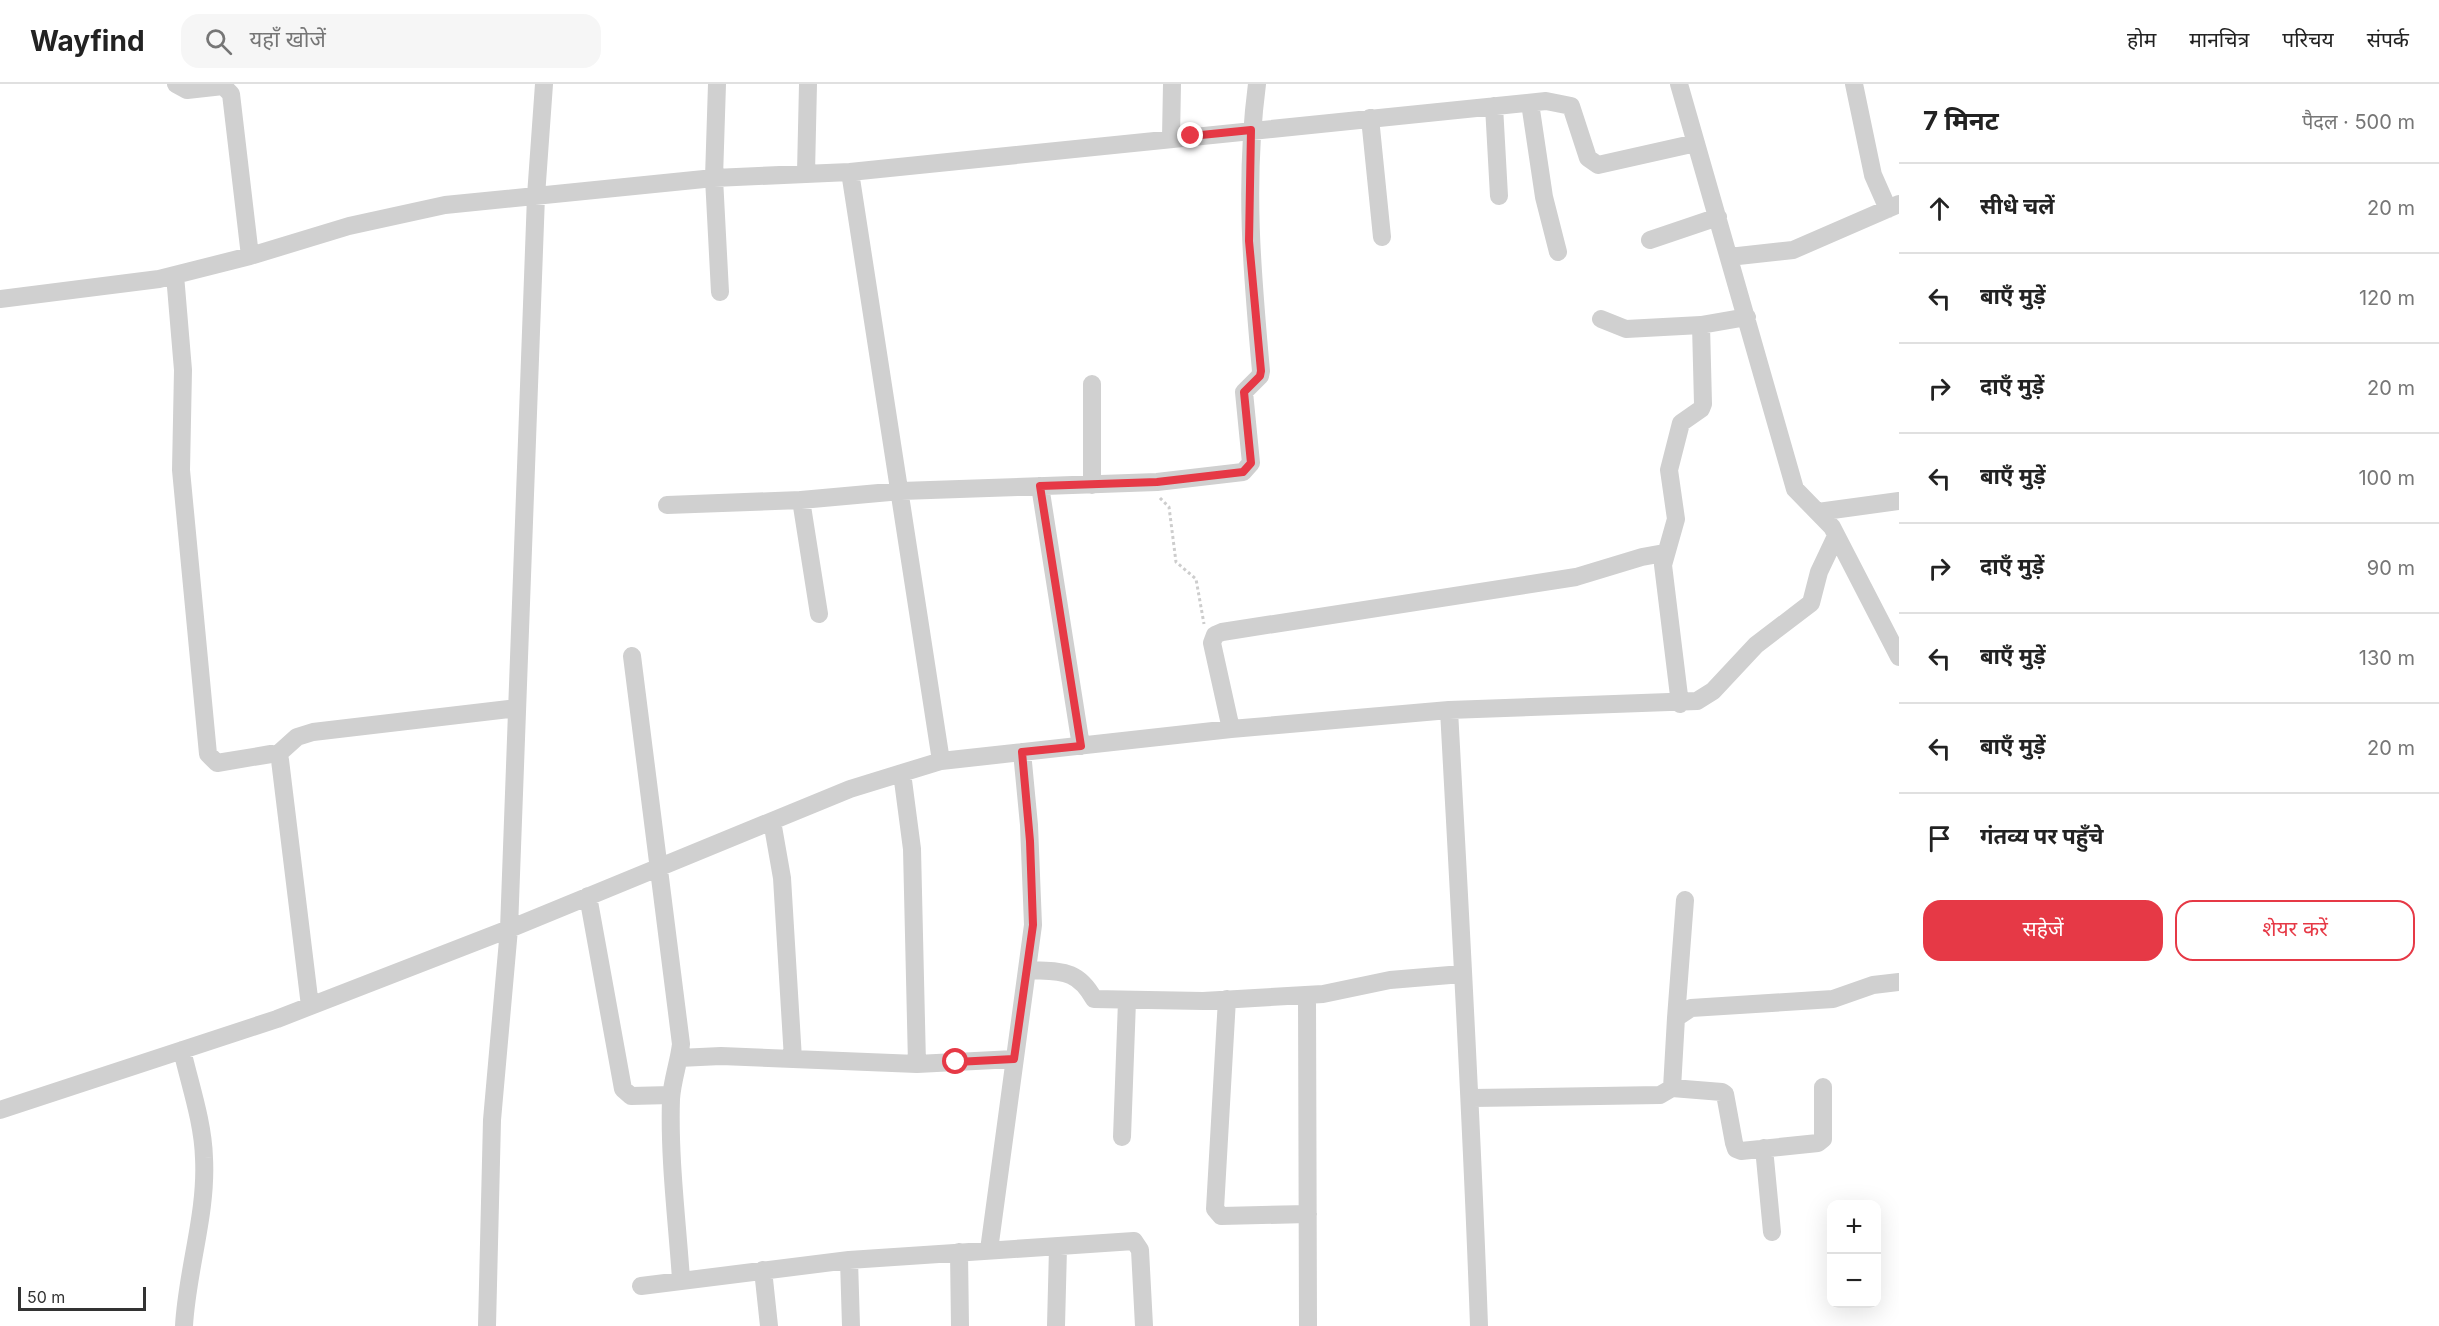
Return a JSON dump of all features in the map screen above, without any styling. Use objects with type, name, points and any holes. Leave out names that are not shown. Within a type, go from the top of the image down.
[{"type":"street","points":[[176,84],[187,90],[224,86],[231,94],[250,256]]},
{"type":"street","points":[[487,1326],[492,1120],[509,929],[536,196],[544,84]]},
{"type":"street","points":[[717,84],[714,178],[720,292]]},
{"type":"street","points":[[806,172],[808,84]]},
{"type":"street","points":[[1171,138],[1172,84]]},
{"type":"street","points":[[667,505],[801,500],[901,491],[1142,483],[1243,472],[1251,463],[1244,392],[1260,376],[1261,371],[1249,241],[1251,130],[1257,84]]},
{"type":"street","points":[[1679,84],[1795,489],[1818,512],[1836,536],[1899,657]]},
{"type":"street","points":[[1729,257],[1793,250],[1893,207],[1873,175],[1854,84]]},
{"type":"street","points":[[0,299],[68,292],[176,275],[250,256],[349,226],[444,206],[714,178],[806,172],[850,172],[1546,101],[1571,106],[1588,158],[1598,165],[1696,143]]},
{"type":"street","points":[[1530,103],[1544,197],[1558,252]]},
{"type":"street","points":[[1494,106],[1498,196]]},
{"type":"street","points":[[1370,118],[1382,237]]},
{"type":"street","points":[[850,172],[942,761]]},
{"type":"street","points":[[1650,240],[1718,217]]},
{"type":"street","points":[[176,275],[183,370],[181,470],[208,754],[218,763],[278,755],[297,737],[313,732],[517,708]]},
{"type":"street","points":[[1601,319],[1626,329],[1701,325],[1747,317]]},
{"type":"street","points":[[1680,704],[1663,565],[1677,513],[1669,470],[1682,423],[1701,409],[1703,404],[1701,325]]},
{"type":"street","points":[[1092,384],[1092,485]]},
{"type":"street","points":[[1040,486],[1081,746]]},
{"type":"street","points":[[801,500],[819,614]]},
{"type":"street","points":[[1818,512],[1899,501]]},
{"type":"street","points":[[0,1110],[310,1006],[509,929],[850,789],[942,761],[1231,729],[1449,710],[1680,704],[1705,697],[1749,652],[1811,603],[1819,572],[1836,536]]},
{"type":"street","points":[[1231,729],[1212,643],[1215,635],[1222,632],[1576,577],[1642,556],[1665,553]]},
{"type":"street","points":[[632,656],[681,1044],[671,1095],[681,1279]]},
{"type":"street","points":[[1449,710],[1462,974],[1472,1098],[1479,1326]]},
{"type":"street","points":[[989,1250],[1033,925],[1032,873],[1022,752]]},
{"type":"street","points":[[278,755],[310,1006]]},
{"type":"street","points":[[902,773],[912,849],[917,1064]]},
{"type":"street","points":[[772,821],[782,878],[793,1059]]},
{"type":"street","points":[[588,896],[623,1089],[631,1096],[671,1095]]},
{"type":"street","points":[[1672,1088],[1685,900]]},
{"type":"street","points":[[1028,970],[1070,972],[1086,984],[1094,999],[1127,1001],[1307,995],[1390,980],[1462,974]]},
{"type":"street","points":[[1676,1018],[1690,1008],[1833,999],[1873,985],[1899,982]]},
{"type":"street","points":[[1307,995],[1308,1326]]},
{"type":"street","points":[[1227,999],[1215,1209],[1221,1216],[1308,1214]]},
{"type":"street","points":[[1122,1137],[1127,1001]]},
{"type":"street","points":[[182,1050],[204,1157],[199,1223],[186,1297],[184,1326]]},
{"type":"street","points":[[679,1058],[721,1056],[917,1064],[1014,1059]]},
{"type":"street","points":[[1472,1098],[1660,1095],[1672,1088],[1722,1092],[1727,1099],[1736,1149],[1818,1143],[1823,1139],[1823,1087]]},
{"type":"street","points":[[1764,1148],[1772,1232]]},
{"type":"street","points":[[640,1286],[681,1279],[849,1260],[989,1250],[1058,1248],[1134,1241],[1138,1244],[1144,1326]]},
{"type":"street","points":[[1056,1326],[1058,1248]]},
{"type":"street","points":[[958,1252],[960,1326]]},
{"type":"street","points":[[849,1260],[851,1326]]},
{"type":"street","points":[[763,1270],[769,1326]]},
{"type":"path","points":[[1142,483],[1169,507],[1176,562],[1196,579],[1205,627],[1215,635]]},
{"type":"route","points":[[956,1062],[1014,1059],[1033,925],[1029,825],[1022,752],[1081,746],[1040,486],[1157,482],[1243,472],[1249,468],[1251,463],[1244,392],[1260,376],[1261,371],[1249,241],[1251,130],[1191,136]]}]
